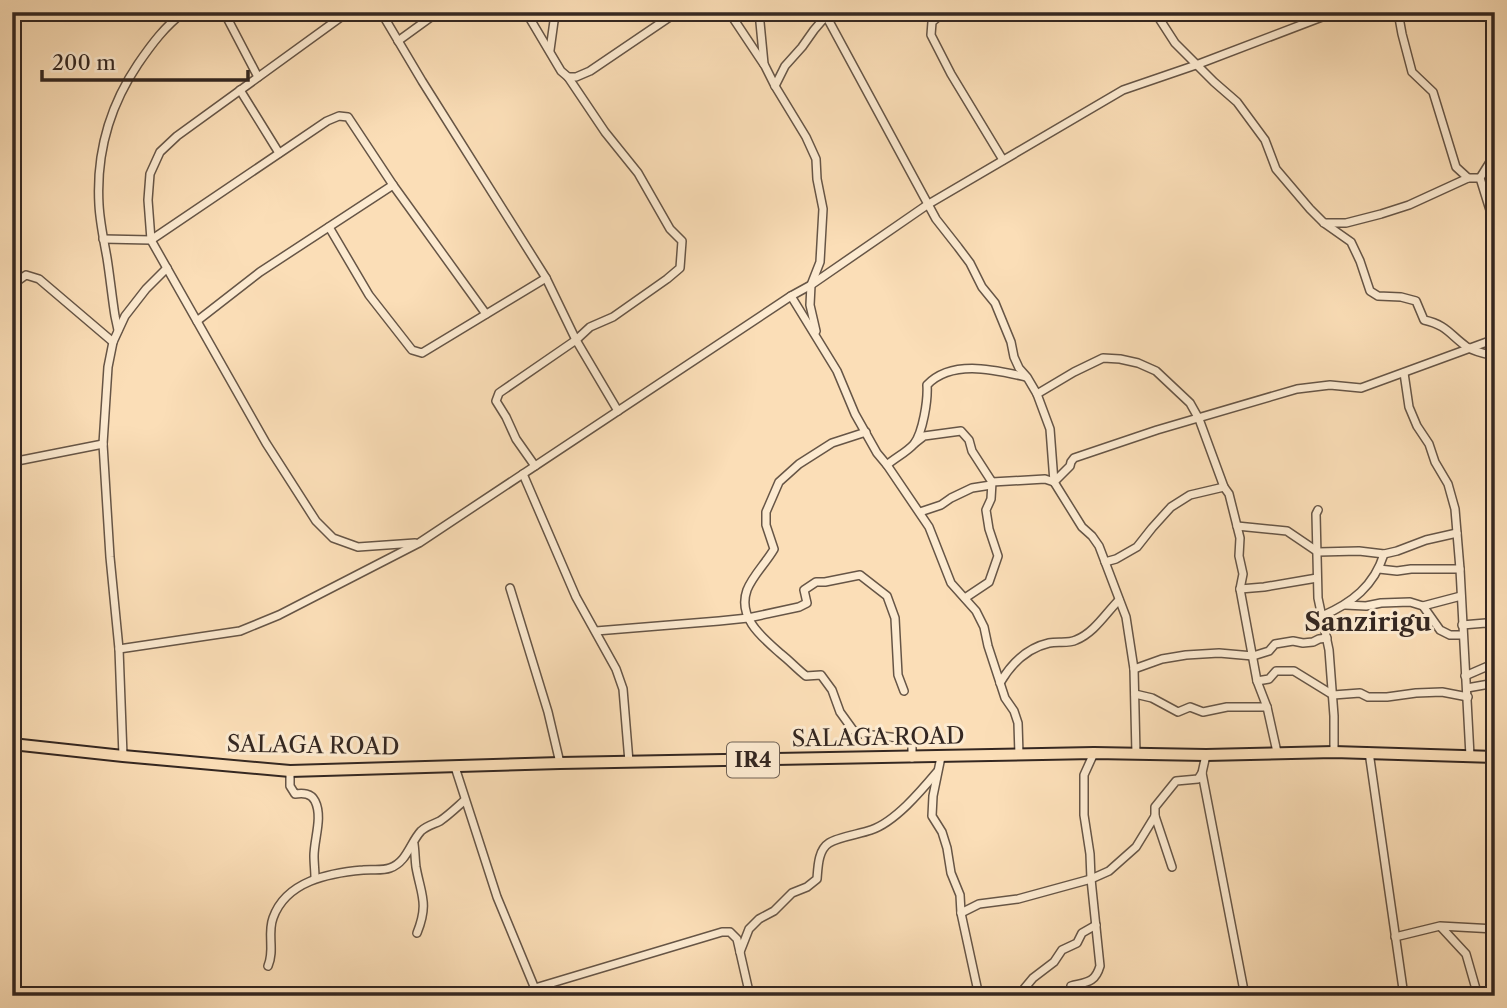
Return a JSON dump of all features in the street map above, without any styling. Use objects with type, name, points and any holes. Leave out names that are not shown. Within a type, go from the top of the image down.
[{"type":"main road","name":"SALAGA ROAD","points":[[12,744],[290,771],[1094,753],[1206,755],[1369,752],[1495,757]]},
{"type":"street","points":[[118,331],[99,207],[101,153],[108,125],[134,70],[153,42],[184,12]]},
{"type":"street","points":[[224,12],[258,77]]},
{"type":"street","points":[[348,12],[177,136],[160,152],[150,174],[148,200],[151,240],[265,443],[316,521],[333,538],[358,547],[419,543]]},
{"type":"street","points":[[381,12],[546,278],[576,340],[618,411]]},
{"type":"street","points":[[398,41],[438,12]]},
{"type":"street","points":[[526,12],[561,71],[638,173],[670,229],[682,242],[680,268],[667,279],[613,317],[590,327],[576,340],[499,393],[496,401],[516,439],[535,466]]},
{"type":"street","points":[[550,51],[554,21],[559,12]]},
{"type":"street","points":[[568,77],[576,77],[590,71],[677,12]]},
{"type":"street","points":[[729,12],[765,66],[816,159],[823,209],[820,262],[811,285],[810,305],[816,336]]},
{"type":"street","points":[[759,12],[765,66]]},
{"type":"street","points":[[944,12],[932,22],[931,35],[951,74],[1003,160]]},
{"type":"street","points":[[1155,12],[1175,43],[1237,102],[1265,140],[1276,169],[1310,209],[1324,223],[1351,242],[1370,291],[1378,296],[1416,301],[1424,320],[1446,329],[1469,348],[1495,356]]},
{"type":"street","points":[[119,649],[240,631],[279,615],[419,543],[811,285],[927,205],[1123,90],[1335,12]]},
{"type":"street","points":[[1398,12],[1412,72],[1433,92],[1456,167],[1468,178]]},
{"type":"street","points":[[775,86],[785,66],[825,14],[927,205],[970,263],[982,287],[995,303],[1014,358],[1037,394],[1050,429],[1054,482],[1082,527],[1099,546],[1126,617],[1134,669],[1136,754]]},
{"type":"street","points":[[240,90],[279,153]]},
{"type":"street","points":[[103,239],[151,240],[327,121],[339,116],[348,117],[393,185],[486,314]]},
{"type":"street","points":[[1495,158],[1480,178],[1495,226]]},
{"type":"street","points":[[1324,223],[1346,222],[1409,205],[1468,178],[1480,178]]},
{"type":"street","points":[[197,321],[260,272],[393,185]]},
{"type":"street","points":[[329,227],[369,295],[412,350],[422,353],[546,278]]},
{"type":"street","points":[[123,756],[119,649],[103,444],[108,366],[113,342],[125,316],[167,268]]},
{"type":"street","points":[[12,285],[26,275],[39,279],[113,342]]},
{"type":"street","points":[[791,296],[837,371],[855,414],[877,453],[920,512],[939,549],[951,583],[976,611],[984,627],[1005,698],[1018,723],[1019,755]]},
{"type":"street","points":[[1054,482],[1074,458],[1157,430],[1297,389],[1330,385],[1361,388],[1495,339]]},
{"type":"street","points":[[1037,394],[1103,358],[1120,359],[1156,371],[1190,404],[1199,419],[1229,494],[1240,538],[1239,556],[1243,574],[1240,589],[1258,681],[1277,752]]},
{"type":"street","points":[[914,444],[921,428],[928,395],[927,385],[934,378],[966,368],[1027,377]]},
{"type":"street","points":[[1404,373],[1409,407],[1429,444],[1435,463],[1448,484],[1455,509],[1470,756]]},
{"type":"street","points":[[887,465],[924,436],[961,431],[969,440],[972,451],[991,484],[991,499],[986,510],[998,556],[989,582],[965,598]]},
{"type":"street","points":[[866,432],[832,443],[799,464],[779,482],[766,512],[766,525],[774,549],[752,580],[744,604],[748,618],[759,634],[806,676],[821,675],[832,690],[840,712],[853,730],[863,734],[908,739],[912,743],[912,758]]},
{"type":"street","points":[[12,462],[103,444]]},
{"type":"street","points":[[523,474],[576,597],[616,668],[623,689],[629,762]]},
{"type":"street","points":[[920,512],[972,488],[1045,479],[1054,482]]},
{"type":"street","points":[[1105,562],[1138,547],[1171,507],[1190,495],[1224,487]]},
{"type":"street","points":[[1318,510],[1318,598],[1328,638],[1334,752]]},
{"type":"street","points":[[1237,526],[1287,531],[1318,552],[1359,551],[1384,554],[1457,533]]},
{"type":"street","points":[[1322,616],[1358,596],[1379,569],[1384,554]]},
{"type":"street","points":[[1379,569],[1397,572],[1410,569],[1460,569]]},
{"type":"street","points":[[596,631],[748,618],[807,603],[804,590],[816,582],[860,575],[887,596],[895,618],[898,675],[904,691]]},
{"type":"street","points":[[1240,589],[1317,578]]},
{"type":"street","points":[[510,588],[548,712],[560,763]]},
{"type":"street","points":[[1345,605],[1410,602],[1423,606],[1461,596]]},
{"type":"street","points":[[1000,682],[1009,667],[1031,649],[1051,643],[1073,642],[1089,633],[1119,600]]},
{"type":"street","points":[[1423,606],[1440,631],[1450,635],[1462,635]]},
{"type":"street","points":[[1462,625],[1495,624]]},
{"type":"street","points":[[1134,669],[1162,659],[1186,655],[1219,653],[1253,656],[1269,651],[1275,644],[1312,642],[1328,638]]},
{"type":"street","points":[[1465,676],[1495,663]]},
{"type":"street","points":[[1258,681],[1269,678],[1276,670],[1294,670],[1332,695],[1360,693],[1368,697],[1467,692],[1495,683]]},
{"type":"street","points":[[1135,694],[1152,698],[1178,712],[1190,707],[1203,712],[1227,706],[1267,707]]},
{"type":"street","points":[[1369,752],[1404,996]]},
{"type":"street","points":[[1071,986],[1092,981],[1098,975],[1100,966],[1084,815],[1084,775],[1094,753]]},
{"type":"street","points":[[1172,866],[1155,816],[1155,807],[1176,781],[1198,779],[1206,755]]},
{"type":"street","points":[[941,757],[933,796],[933,816],[942,832],[951,873],[960,895],[961,913],[979,996]]},
{"type":"street","points":[[455,767],[497,897],[536,992],[722,932],[730,932],[737,939],[750,996]]},
{"type":"street","points":[[290,771],[290,786],[295,794],[310,795],[315,800],[318,825],[314,856],[315,878]]},
{"type":"street","points":[[740,952],[749,929],[759,919],[774,911],[792,893],[807,887],[817,878],[821,852],[828,843],[874,829],[905,807],[937,772]]},
{"type":"street","points":[[1202,773],[1245,996]]},
{"type":"street","points":[[268,966],[272,957],[271,924],[274,914],[296,889],[315,878],[344,872],[392,868],[404,858],[421,831],[441,820],[466,800]]},
{"type":"street","points":[[961,913],[979,904],[1018,900],[1109,872],[1136,846],[1155,816]]},
{"type":"street","points":[[414,843],[424,909],[417,933]]},
{"type":"street","points":[[1013,996],[1054,962],[1062,950],[1077,943],[1082,933],[1096,925]]},
{"type":"street","points":[[1395,937],[1440,926],[1495,929]]},
{"type":"street","points":[[1440,926],[1466,954],[1478,996]]},
{"type":"district","name":"Sanzirigu","points":[[1368,622]]}]
